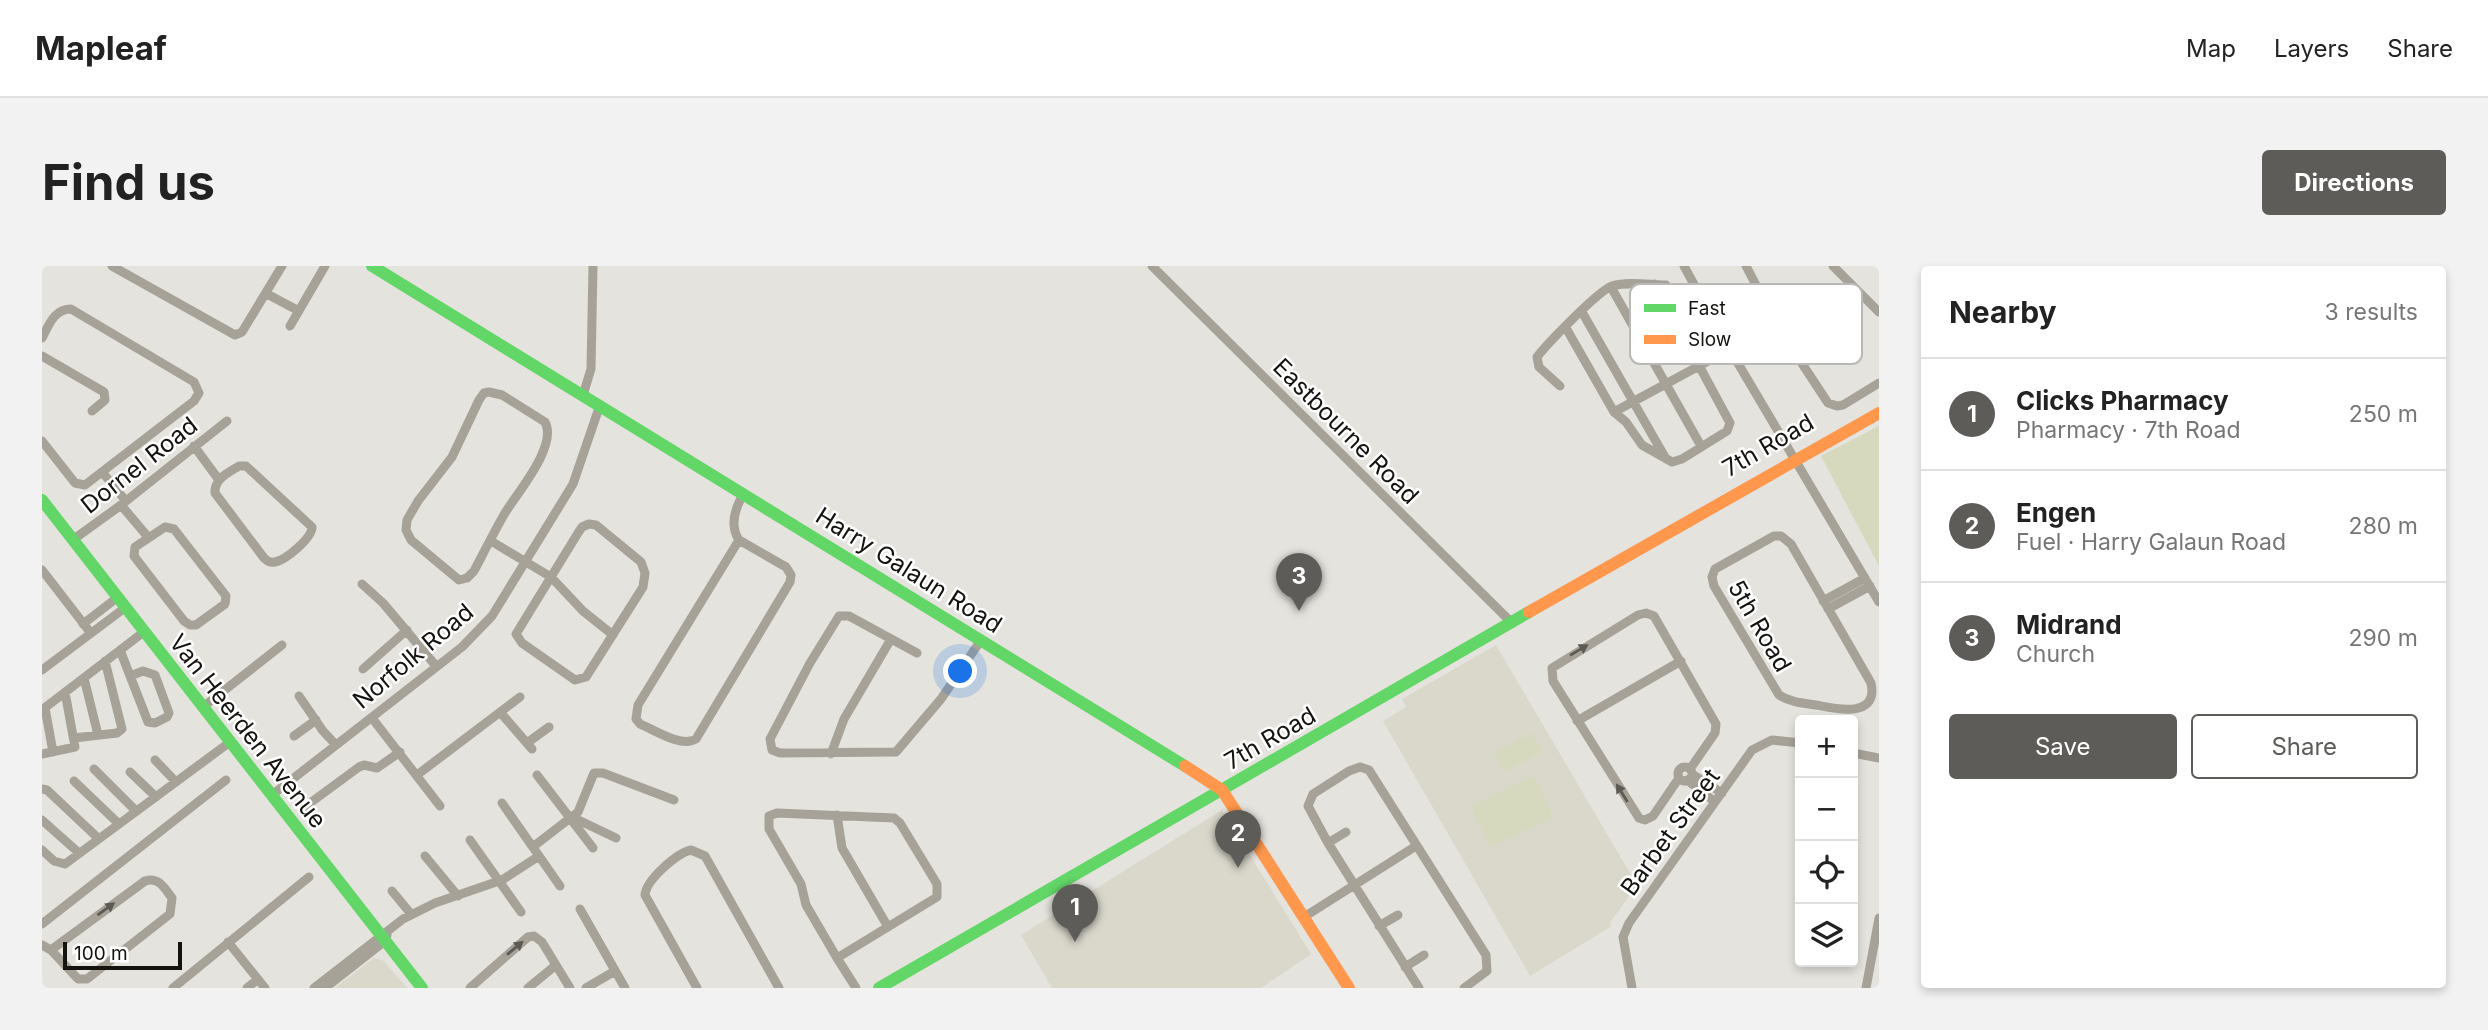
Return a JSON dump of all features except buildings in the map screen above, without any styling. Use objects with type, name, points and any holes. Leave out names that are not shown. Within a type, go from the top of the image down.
[{"type":"street","points":[[112,266],[232,334],[241,334],[282,266]]},
{"type":"street","points":[[290,326],[325,266]]},
{"type":"street","name":"Harry Galaun Road","points":[[372,266],[1201,774],[1222,790],[1349,988]]},
{"type":"street","points":[[583,395],[591,369],[593,266]]},
{"type":"street","name":"Eastbourne Road","points":[[1152,266],[1512,623]]},
{"type":"street","points":[[1684,266],[1694,284]]},
{"type":"street","points":[[1746,266],[1754,284]]},
{"type":"street","points":[[1833,266],[1851,284]]},
{"type":"street","points":[[1560,386],[1539,367],[1536,360],[1539,354],[1611,287],[1630,286]]},
{"type":"street","points":[[1611,287],[1630,320]]},
{"type":"street","points":[[267,294],[299,311]]},
{"type":"street","points":[[1862,295],[1879,312]]},
{"type":"street","points":[[42,338],[56,313],[71,309],[194,382],[199,393],[194,401],[90,483],[77,484],[42,441]]},
{"type":"street","points":[[1582,312],[1667,461]]},
{"type":"street","points":[[1566,328],[1614,412],[1626,422],[1642,445],[1667,461],[1678,461],[1727,431],[1730,423],[1699,365],[1614,412]]},
{"type":"street","points":[[42,356],[104,392],[105,400],[92,411]]},
{"type":"street","points":[[1656,364],[1701,446]]},
{"type":"street","points":[[1739,364],[1879,602]]},
{"type":"street","points":[[1801,364],[1828,403],[1843,405],[1879,383]]},
{"type":"street","points":[[489,392],[502,395],[545,422],[548,431],[535,470],[504,515],[491,541],[474,571],[467,578],[459,580],[411,540],[406,527],[418,501],[452,457],[479,400],[484,393],[489,392]]},
{"type":"street","name":"Norfolk Road","points":[[272,795],[462,647],[485,625],[572,484],[600,405]]},
{"type":"street","name":"7th Road","points":[[878,988],[1705,514],[1858,417],[1879,411]]},
{"type":"street","name":"Dornel Road","points":[[74,539],[227,421]]},
{"type":"street","points":[[194,446],[219,480]]},
{"type":"street","points":[[239,466],[246,466],[310,523],[313,531],[311,536],[278,561],[269,562],[215,493],[219,480],[239,466]]},
{"type":"street","points":[[103,472],[148,537]]},
{"type":"street","points":[[739,540],[638,705],[636,719],[640,724],[681,741],[689,742],[696,738],[790,582],[791,575],[786,567],[739,540],[734,533],[734,518],[744,493]]},
{"type":"street","name":"Van Heerden Avenue","points":[[42,500],[385,936],[422,988]]},
{"type":"street","points":[[589,524],[596,526],[641,562],[645,578],[643,587],[586,677],[579,680],[573,679],[516,637],[516,632],[551,577],[582,527],[589,524]]},
{"type":"street","points":[[165,527],[174,529],[225,594],[225,604],[196,625],[187,624],[135,560],[135,547],[148,537],[165,527]]},
{"type":"street","name":"5th Road","points":[[1781,537],[1791,544],[1826,605],[1872,688],[1867,705],[1855,710],[1788,700],[1779,695],[1714,586],[1712,577],[1715,569],[1769,538],[1781,537]]},
{"type":"street","points":[[491,541],[551,577],[613,635]]},
{"type":"street","points":[[42,570],[87,628]]},
{"type":"street","points":[[1826,605],[1867,582]]},
{"type":"street","points":[[362,584],[407,630],[436,666]]},
{"type":"street","points":[[42,670],[87,628],[122,602]]},
{"type":"street","points":[[1646,613],[1654,616],[1716,724],[1715,733],[1687,776],[1653,816],[1643,820],[1636,814],[1577,720],[1553,681],[1552,668],[1646,613]]},
{"type":"street","points":[[917,653],[849,616],[839,616],[810,663],[770,740],[772,750],[780,753],[831,754],[896,752],[943,696],[981,640]]},
{"type":"street","points":[[363,669],[407,630]]},
{"type":"street","points":[[53,752],[43,709],[145,631]]},
{"type":"street","points":[[831,754],[844,719],[891,639]]},
{"type":"street","points":[[203,707],[282,645]]},
{"type":"street","points":[[120,650],[130,676],[148,722],[155,723],[167,717],[169,713],[155,675],[147,671],[130,676]]},
{"type":"street","points":[[74,738],[117,733],[122,729],[105,661]]},
{"type":"street","points":[[1577,720],[1681,661]]},
{"type":"street","points":[[84,678],[98,735]]},
{"type":"street","points":[[42,754],[74,749],[76,745],[65,692]]},
{"type":"street","points":[[299,696],[336,745]]},
{"type":"street","points":[[417,775],[520,696]]},
{"type":"street","points":[[500,712],[530,746],[549,727]]},
{"type":"street","points":[[372,718],[440,806]]},
{"type":"street","points":[[294,736],[316,720]]},
{"type":"street","name":"Barbet Street","points":[[1632,988],[1624,944],[1625,928],[1752,750],[1760,744],[1777,740],[1795,742]]},
{"type":"street","points":[[42,850],[59,863],[65,864],[230,742]]},
{"type":"street","points":[[306,806],[359,767],[364,765],[377,768],[400,752]]},
{"type":"street","points":[[1858,754],[1879,758]]},
{"type":"street","points":[[155,760],[176,782]]},
{"type":"street","points":[[1419,988],[1309,811],[1310,797],[1349,771],[1360,767],[1369,770],[1488,960],[1484,975],[1464,988]]},
{"type":"street","points":[[93,769],[136,811]]},
{"type":"street","points":[[130,772],[156,797]]},
{"type":"street","points":[[534,846],[579,811],[593,775],[597,772],[674,800]]},
{"type":"street","points":[[537,775],[593,848]]},
{"type":"street","points":[[1687,776],[1722,793]]},
{"type":"street","points":[[1687,776],[1715,802]]},
{"type":"street","points":[[42,924],[226,780]]},
{"type":"street","points":[[74,781],[119,824]]},
{"type":"street","points":[[42,789],[47,790],[99,839]]},
{"type":"street","points":[[502,803],[559,886]]},
{"type":"street","points":[[837,958],[934,901],[939,892],[937,884],[897,820],[887,816],[774,813],[769,816],[769,829],[800,884],[806,905],[837,958],[856,988]]},
{"type":"street","points":[[837,815],[842,848],[888,927]]},
{"type":"street","points":[[571,817],[616,838]]},
{"type":"street","points":[[42,820],[79,853]]},
{"type":"street","points":[[1328,843],[1346,832]]},
{"type":"street","points":[[470,840],[522,912]]},
{"type":"street","points":[[1304,917],[1416,846]]},
{"type":"street","points":[[697,988],[645,895],[645,889],[652,880],[681,854],[691,850],[705,856],[779,988]]},
{"type":"street","points":[[425,856],[458,895]]},
{"type":"street","points":[[325,988],[411,914],[499,881],[539,856]]},
{"type":"street","points":[[173,988],[309,877]]},
{"type":"street","points":[[145,881],[158,881],[172,898],[170,914],[87,979],[78,979],[47,948],[145,881]]},
{"type":"street","points":[[392,891],[411,914]]},
{"type":"street","points":[[580,909],[625,988]]},
{"type":"street","points":[[1379,926],[1398,915]]},
{"type":"street","points":[[1866,988],[1875,962],[1879,918]]},
{"type":"street","points":[[314,988],[385,936]]},
{"type":"street","points":[[470,988],[531,936],[542,942],[570,988]]},
{"type":"street","points":[[228,942],[252,985],[265,988]]},
{"type":"street","points":[[1405,967],[1424,955]]},
{"type":"street","points":[[528,988],[556,965]]},
{"type":"street","points":[[586,988],[615,971]]},
{"type":"shaded area","points":[[1496,645],[1637,885],[1612,920],[1612,926],[1530,976],[1383,721],[1406,707],[1402,699]]},
{"type":"shaded area","points":[[1222,810],[1311,954],[1261,988],[1052,988],[1021,935]]},
{"type":"shaded area","points":[[374,958],[384,961],[407,988],[335,988]]},
{"type":"green space","points":[[1879,426],[1879,566],[1821,456]]},
{"type":"green space","points":[[1532,733],[1542,752],[1504,772],[1494,753]]},
{"type":"green space","points":[[1534,776],[1553,817],[1490,847],[1471,806]]},
{"type":"traffic: fast","points":[[372,266],[1185,766]]},
{"type":"traffic: fast","points":[[42,500],[422,988]]},
{"type":"traffic: fast","points":[[879,988],[1529,612]]},
{"type":"traffic: slow","points":[[1529,612],[1879,413]]},
{"type":"traffic: slow","points":[[1185,766],[1222,790],[1349,988]]},
{"type":"place","name":"Midrand","points":[[1299,611]]},
{"type":"place","name":"Engen","points":[[1238,868]]},
{"type":"place","name":"Clicks Pharmacy","points":[[1075,942]]}]
